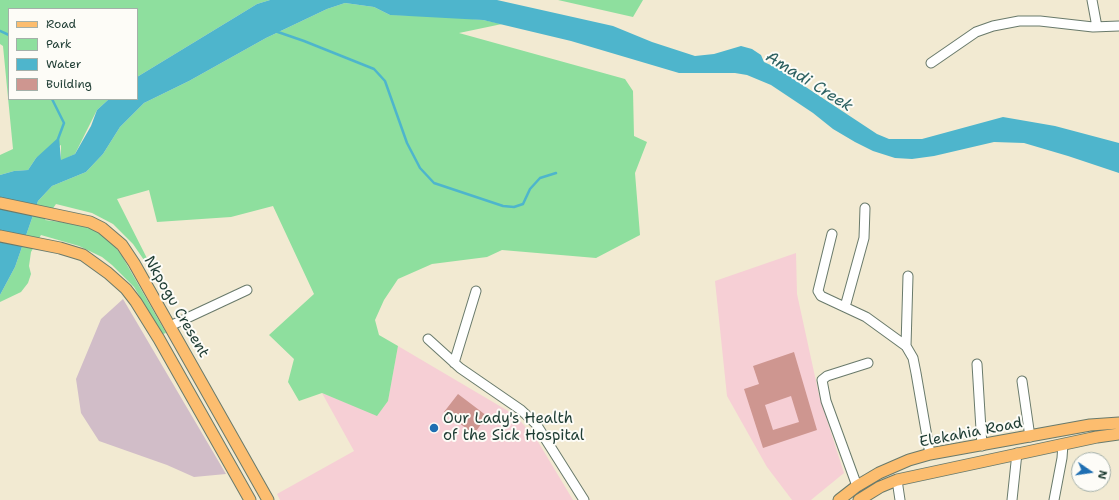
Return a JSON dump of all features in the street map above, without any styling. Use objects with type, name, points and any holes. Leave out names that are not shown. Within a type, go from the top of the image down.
[{"type":"main road","name":"Nkpogu Cresent","points":[[0,203],[90,222],[102,228],[122,245],[170,326],[268,500]]},
{"type":"main road","name":"Nkpogu Cresent","points":[[0,236],[60,248],[83,255],[118,281],[136,302],[250,500]]},
{"type":"main road","name":"Elekahia Road","points":[[839,500],[857,486],[879,473],[909,460],[930,454],[982,446],[1090,425],[1119,423]]},
{"type":"main road","name":"Elekahia Road","points":[[859,500],[880,487],[897,480],[1017,453],[1119,434]]},
{"type":"street","points":[[1092,0],[1097,27]]},
{"type":"street","points":[[931,63],[976,32],[993,26],[1019,21],[1040,21],[1097,27],[1119,26]]},
{"type":"street","points":[[845,307],[864,238],[865,208]]},
{"type":"street","points":[[832,234],[818,291],[821,296],[866,317],[906,346],[913,358],[930,454]]},
{"type":"street","points":[[906,346],[908,276]]},
{"type":"street","points":[[170,326],[247,290]]},
{"type":"street","points":[[454,363],[476,291]]},
{"type":"street","points":[[428,339],[454,363],[497,395],[521,410],[536,424],[584,500]]},
{"type":"street","points":[[857,486],[826,400],[822,380],[827,376],[868,363]]},
{"type":"street","points":[[977,364],[982,446]]},
{"type":"street","points":[[1022,381],[1030,437]]},
{"type":"street","points":[[1054,500],[1062,458],[1063,444]]},
{"type":"street","points":[[1012,500],[1017,453]]},
{"type":"street","points":[[897,480],[900,500]]},
{"type":"shaded area","points":[[796,253],[797,294],[819,395],[844,473],[811,500],[792,500],[767,467],[727,396],[715,281]]},
{"type":"shaded area","points":[[123,299],[226,474],[194,477],[167,465],[99,441],[81,413],[76,379],[101,319]]},
{"type":"shaded area","name":"Our Lady's Health of the Sick Hospital","points":[[398,346],[515,415],[537,440],[573,500],[280,500],[277,494],[354,451],[322,393],[377,415],[388,401]]},
{"type":"green space","points":[[0,0],[270,0],[257,4],[138,76],[138,8],[8,8],[8,98],[3,46],[0,44]]},
{"type":"green space","points":[[558,0],[643,0],[633,17]]},
{"type":"green space","points":[[345,3],[374,7],[390,15],[440,16],[483,20],[502,24],[459,33],[625,79],[633,91],[634,136],[647,142],[635,173],[640,235],[596,258],[502,250],[487,257],[432,264],[398,279],[384,300],[375,320],[379,335],[398,346],[388,401],[377,416],[322,393],[299,401],[288,382],[294,359],[269,335],[314,294],[273,206],[231,217],[157,222],[149,190],[117,199],[159,282],[133,244],[113,224],[92,213],[56,204],[45,220],[83,225],[95,230],[114,245],[122,256],[166,333],[163,334],[134,287],[102,257],[79,246],[41,235],[31,252],[29,266],[31,274],[28,283],[21,292],[0,302],[0,295],[15,267],[38,201],[52,186],[86,172],[103,154],[120,127],[144,103],[189,81],[266,38],[327,9]]},
{"type":"green space","points":[[8,100],[108,100],[97,110],[75,154],[61,161],[61,145],[36,158],[28,170],[14,171],[0,175],[0,155],[13,149]]},
{"type":"water","points":[[270,0],[497,0],[613,26],[652,42],[695,56],[714,54],[741,46],[752,49],[761,55],[764,62],[777,68],[877,134],[889,139],[922,139],[1003,117],[1055,126],[1119,143],[1119,173],[1024,143],[994,142],[934,156],[912,159],[895,158],[873,151],[855,142],[833,129],[813,113],[771,85],[747,75],[735,73],[679,73],[571,41],[483,20],[390,15],[374,7],[345,3],[327,9],[266,38],[189,81],[144,103],[120,127],[103,154],[86,172],[52,186],[38,201],[15,267],[0,295],[0,175],[14,171],[28,170],[36,158],[59,137],[61,160],[75,154],[91,126],[97,110],[108,100],[138,100],[138,76],[257,4]]},
{"type":"building","points":[[794,352],[817,430],[763,448],[744,389],[759,384],[753,366]],"holes":[[[791,396],[799,422],[773,430],[765,405]]]},
{"type":"building","points":[[458,394],[487,416],[474,434],[444,412]]},
{"type":"waterway","points":[[0,31],[8,35]]},
{"type":"waterway","points":[[275,31],[374,69],[385,81],[407,143],[420,168],[434,183],[503,206],[514,207],[523,204],[530,189],[540,178],[556,173]]},
{"type":"waterway","points":[[52,100],[64,123],[58,139]]},
{"type":"place","name":"Our Lady's Health of the Sick Hospital","points":[[434,428]]},
{"type":"water label","name":"Amadi Creek","points":[[809,82]]}]
